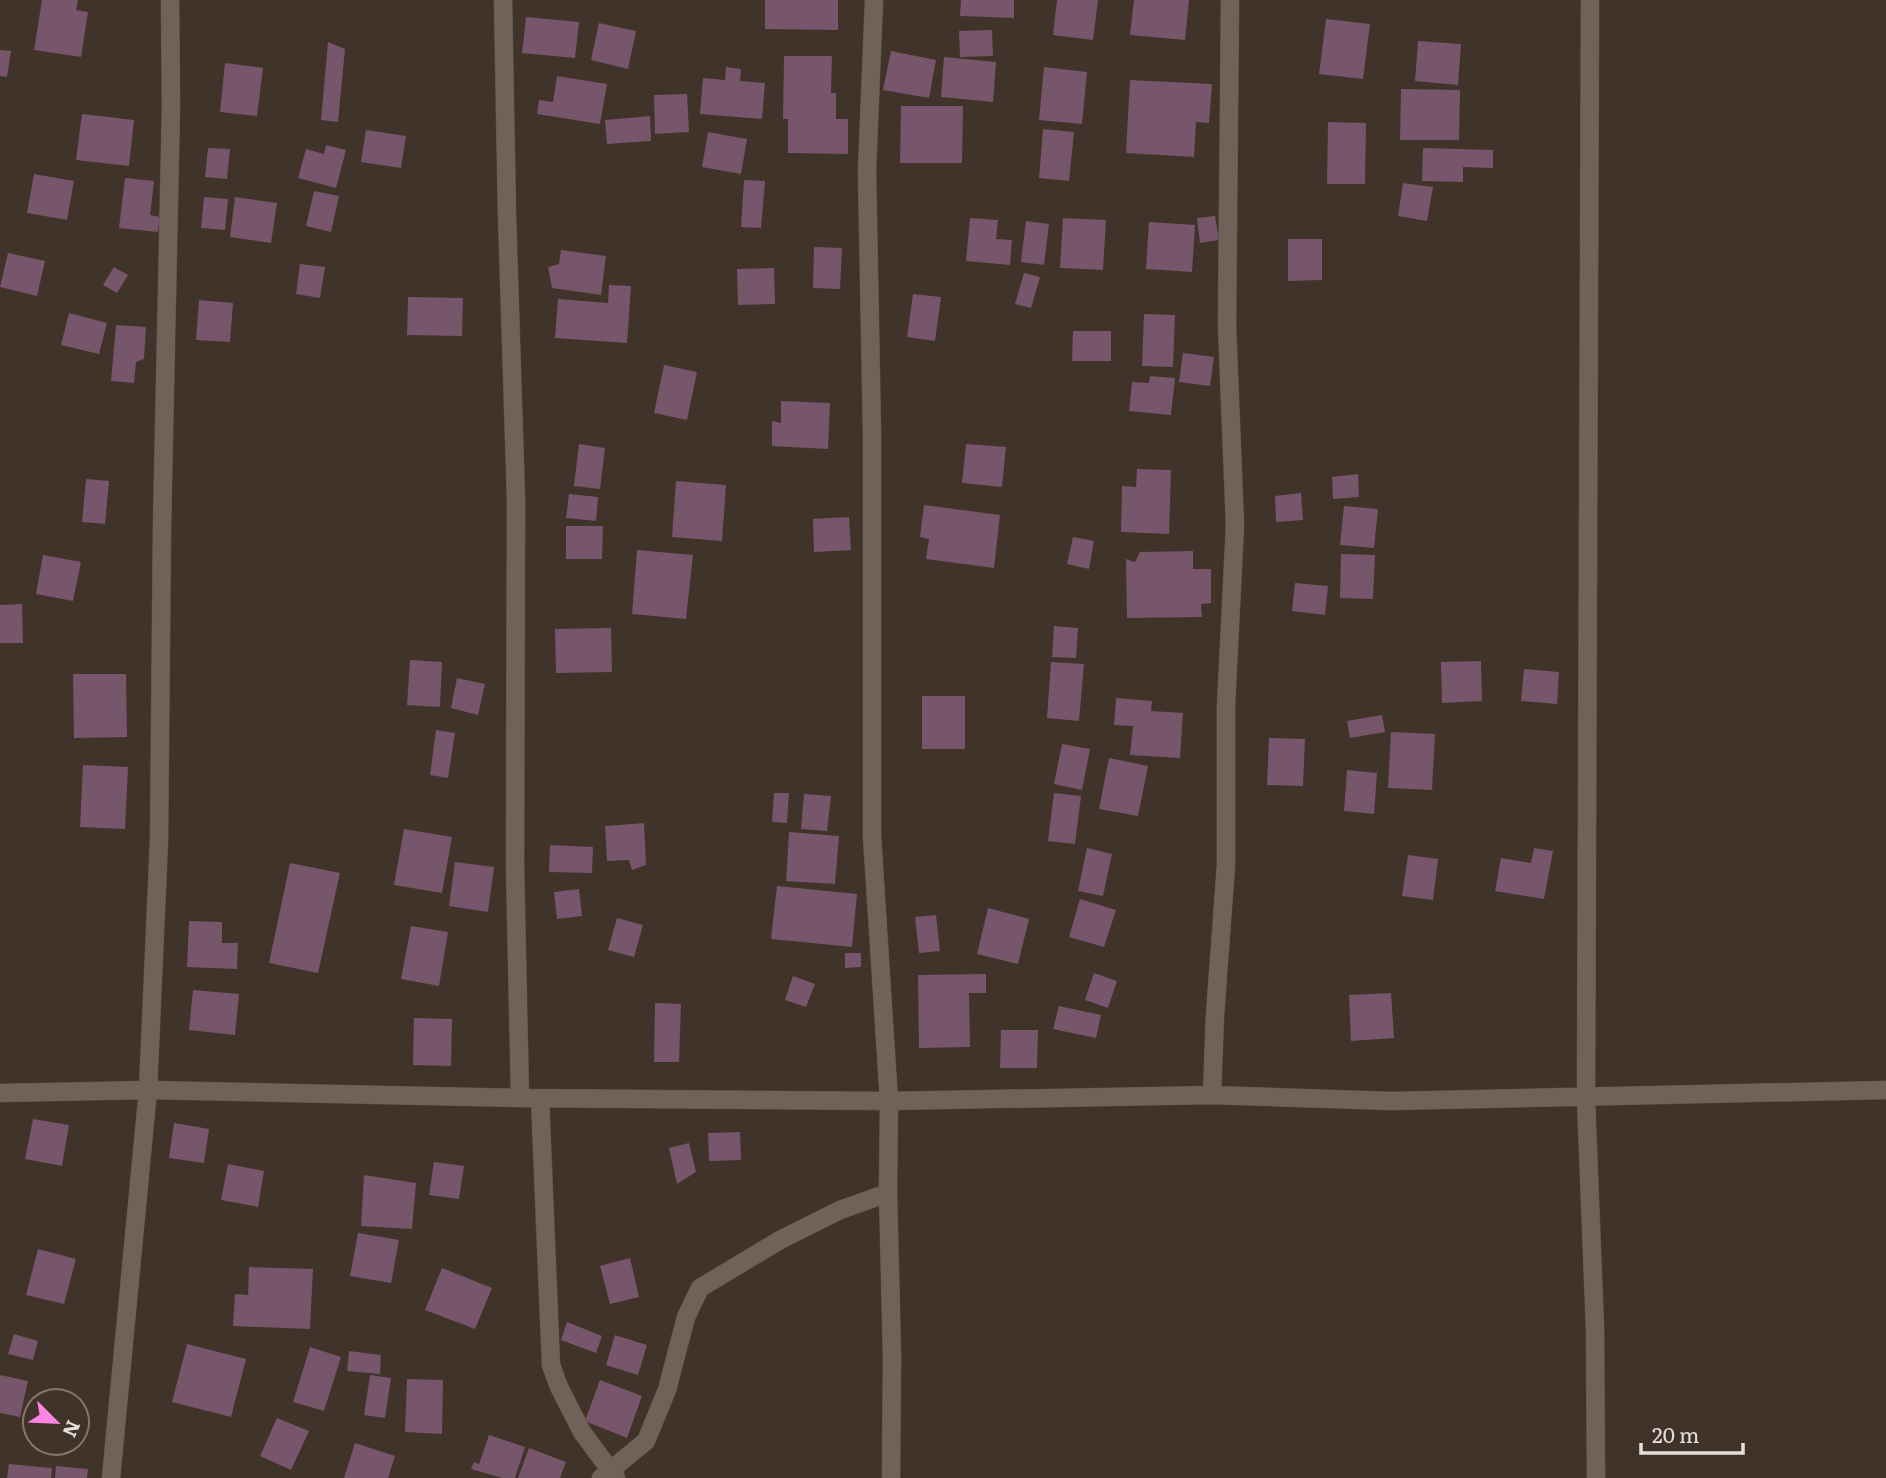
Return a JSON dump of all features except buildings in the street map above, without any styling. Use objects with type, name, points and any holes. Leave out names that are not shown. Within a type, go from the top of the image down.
[{"type":"street","points":[[111,1478],[148,1090],[159,841],[162,526],[171,105],[170,0]]},
{"type":"street","points":[[503,0],[506,201],[516,499],[515,866],[520,1098]]},
{"type":"street","points":[[874,0],[867,170],[872,434],[872,836],[889,1101],[891,1478]]},
{"type":"street","points":[[1212,1095],[1226,865],[1226,705],[1235,525],[1227,326],[1230,0]]},
{"type":"street","points":[[1590,0],[1586,1099],[1595,1329],[1596,1478]]},
{"type":"street","points":[[0,1093],[148,1090],[540,1099],[889,1101],[1212,1095],[1391,1101],[1586,1099],[1886,1090]]},
{"type":"street","points":[[540,1099],[551,1364],[559,1387],[582,1432],[609,1476],[646,1441],[667,1390],[686,1317],[700,1288],[792,1234],[840,1210],[888,1193]]}]
